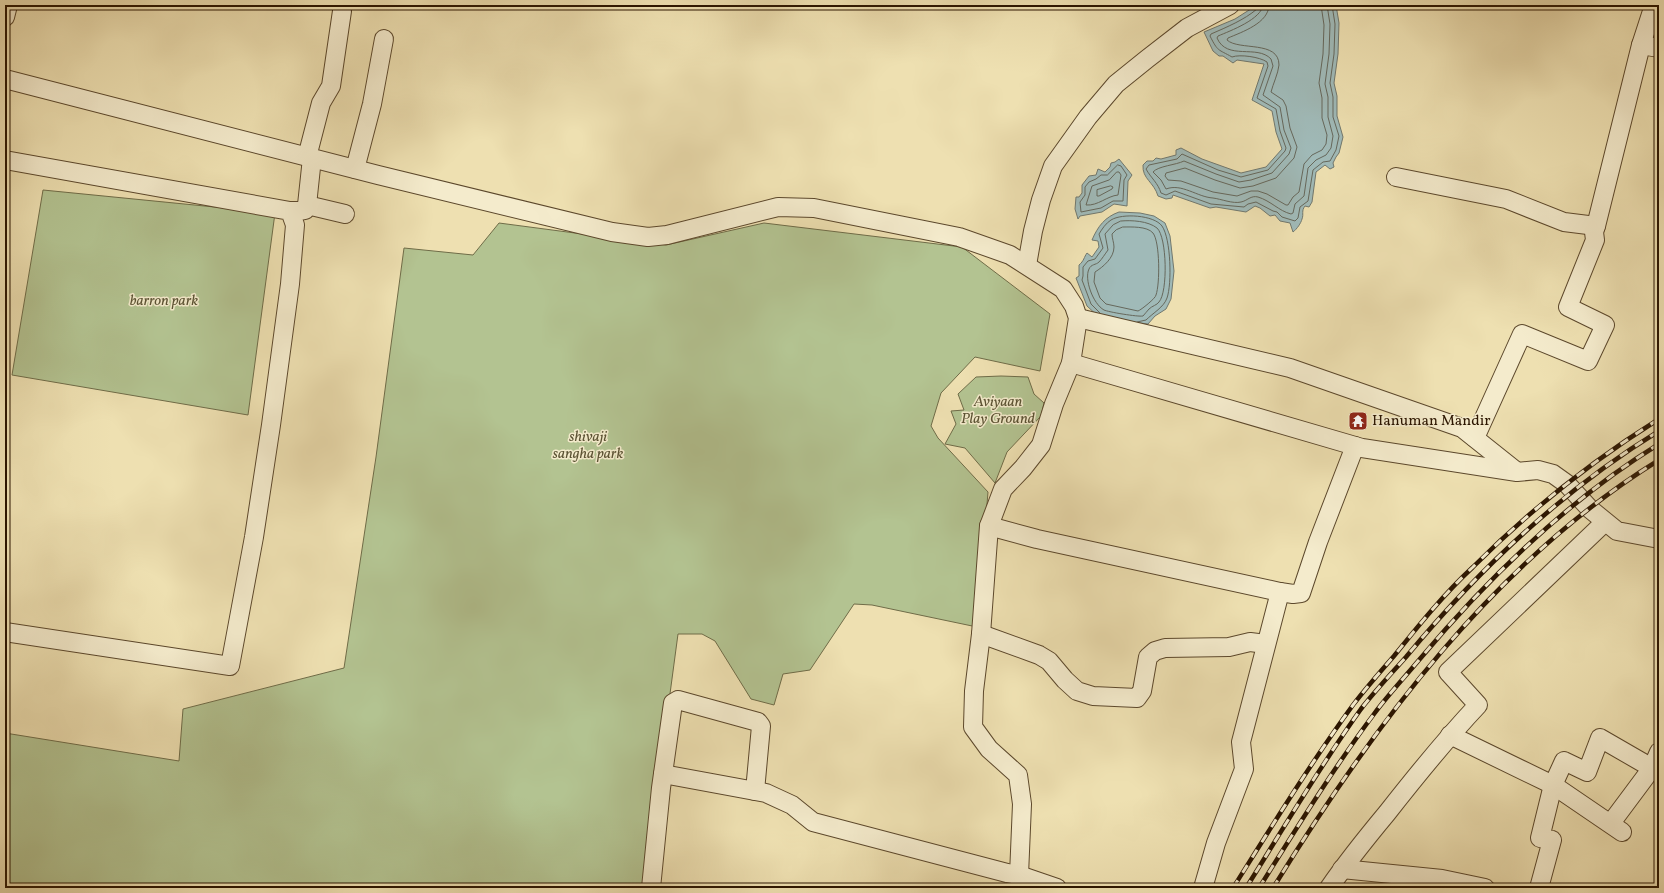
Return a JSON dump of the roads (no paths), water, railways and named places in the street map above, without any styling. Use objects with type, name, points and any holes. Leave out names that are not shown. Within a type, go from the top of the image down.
[{"type":"street","points":[[5,17],[8,5]]},
{"type":"street","points":[[1027,265],[1035,223],[1053,166],[1088,117],[1116,84],[1147,59],[1187,28],[1230,5]]},
{"type":"street","points":[[1475,438],[1522,334],[1588,360],[1605,325],[1568,307],[1595,240],[1594,232],[1641,45],[1654,5]]},
{"type":"street","points":[[5,160],[290,210],[305,210],[307,205],[309,158],[321,103],[331,86],[342,11]]},
{"type":"street","points":[[355,169],[372,104],[384,40]]},
{"type":"street","points":[[1641,45],[1659,48]]},
{"type":"street","points":[[5,79],[309,158],[612,232],[648,237],[667,235],[778,207],[814,208],[960,237],[1010,254],[1063,289],[1074,306],[1078,318],[1071,363],[1054,404],[1041,445],[1023,468],[1002,489],[989,526],[981,634],[974,691],[973,727],[989,749],[1018,775],[1022,804],[1019,875]]},
{"type":"street","points":[[1396,177],[1506,199],[1564,222],[1596,226]]},
{"type":"street","points":[[307,205],[345,214]]},
{"type":"street","points":[[5,632],[230,666],[255,529],[289,292],[295,225],[290,210]]},
{"type":"street","points":[[1078,318],[1290,368],[1462,428],[1517,472]]},
{"type":"street","points":[[1071,363],[1355,446],[1517,472],[1538,470],[1553,474],[1567,484],[1590,508],[1617,531],[1659,539]]},
{"type":"street","points":[[989,526],[1037,539],[1292,594],[1301,592],[1318,542],[1355,446]]},
{"type":"street","points":[[1329,888],[1342,869],[1450,735],[1478,705],[1448,672],[1605,522]]},
{"type":"street","points":[[1203,888],[1216,843],[1244,769],[1241,742],[1280,592]]},
{"type":"street","points":[[981,634],[1039,655],[1049,661],[1065,680],[1077,691],[1093,696],[1126,698],[1137,698],[1142,691],[1148,657],[1155,651],[1165,648],[1229,646],[1250,642],[1266,644]]},
{"type":"street","points":[[651,888],[663,774],[674,703],[678,700],[758,722],[761,726],[754,792]]},
{"type":"street","points":[[1450,735],[1553,784],[1617,827],[1655,760],[1600,738],[1587,772],[1564,761],[1553,784],[1540,838],[1552,840],[1539,888]]},
{"type":"street","points":[[663,774],[766,793],[792,805],[812,822],[1006,873],[1019,875],[1057,888]]},
{"type":"street","points":[[1342,869],[1442,879],[1483,888]]},
{"type":"water","points":[[1257,5],[1336,5],[1339,23],[1338,54],[1334,83],[1337,96],[1337,116],[1343,137],[1339,153],[1333,163],[1334,167],[1330,169],[1325,165],[1316,172],[1312,202],[1309,207],[1305,206],[1301,222],[1293,232],[1290,223],[1280,221],[1275,215],[1270,216],[1255,206],[1246,212],[1216,207],[1210,208],[1173,195],[1172,198],[1166,199],[1158,196],[1143,170],[1143,165],[1147,161],[1153,161],[1156,158],[1161,159],[1176,155],[1176,150],[1181,148],[1202,159],[1241,173],[1266,167],[1282,149],[1276,132],[1272,111],[1252,100],[1264,64],[1237,60],[1233,63],[1223,56],[1219,56],[1213,51],[1204,32],[1235,19]]},
{"type":"water","points":[[1119,159],[1132,175],[1128,181],[1127,206],[1114,204],[1102,212],[1080,216],[1078,219],[1075,209],[1076,197],[1079,197],[1082,193],[1082,185],[1089,176],[1096,175],[1098,169],[1105,172],[1110,167],[1111,163]]},
{"type":"water","points":[[1119,212],[1140,213],[1154,216],[1165,223],[1170,236],[1174,271],[1171,299],[1166,309],[1155,316],[1148,324],[1100,318],[1087,306],[1076,278],[1079,276],[1079,265],[1087,253],[1092,257],[1099,247],[1098,241],[1092,240],[1097,230],[1106,219]]},
{"type":"railway","points":[[1233,888],[1306,772],[1337,727],[1368,686],[1422,621],[1462,577],[1516,526],[1585,470],[1659,419]]},
{"type":"railway","points":[[1246,888],[1316,775],[1361,709],[1434,624],[1492,563],[1555,506],[1588,479],[1659,431]]},
{"type":"railway","points":[[1259,888],[1344,756],[1374,714],[1472,600],[1530,543],[1561,516],[1625,466],[1659,444]]},
{"type":"railway","points":[[1273,888],[1352,767],[1396,708],[1442,651],[1491,597],[1544,547],[1599,501],[1659,460]]},
{"type":"place","name":"Hanuman Mandir","points":[[1358,421]]},
{"type":"park label","name":"barron park","points":[[164,301]]},
{"type":"park label","name":"Aviyaan Play Ground","points":[[998,410]]},
{"type":"park label","name":"shivaji sangha park","points":[[588,446]]}]
